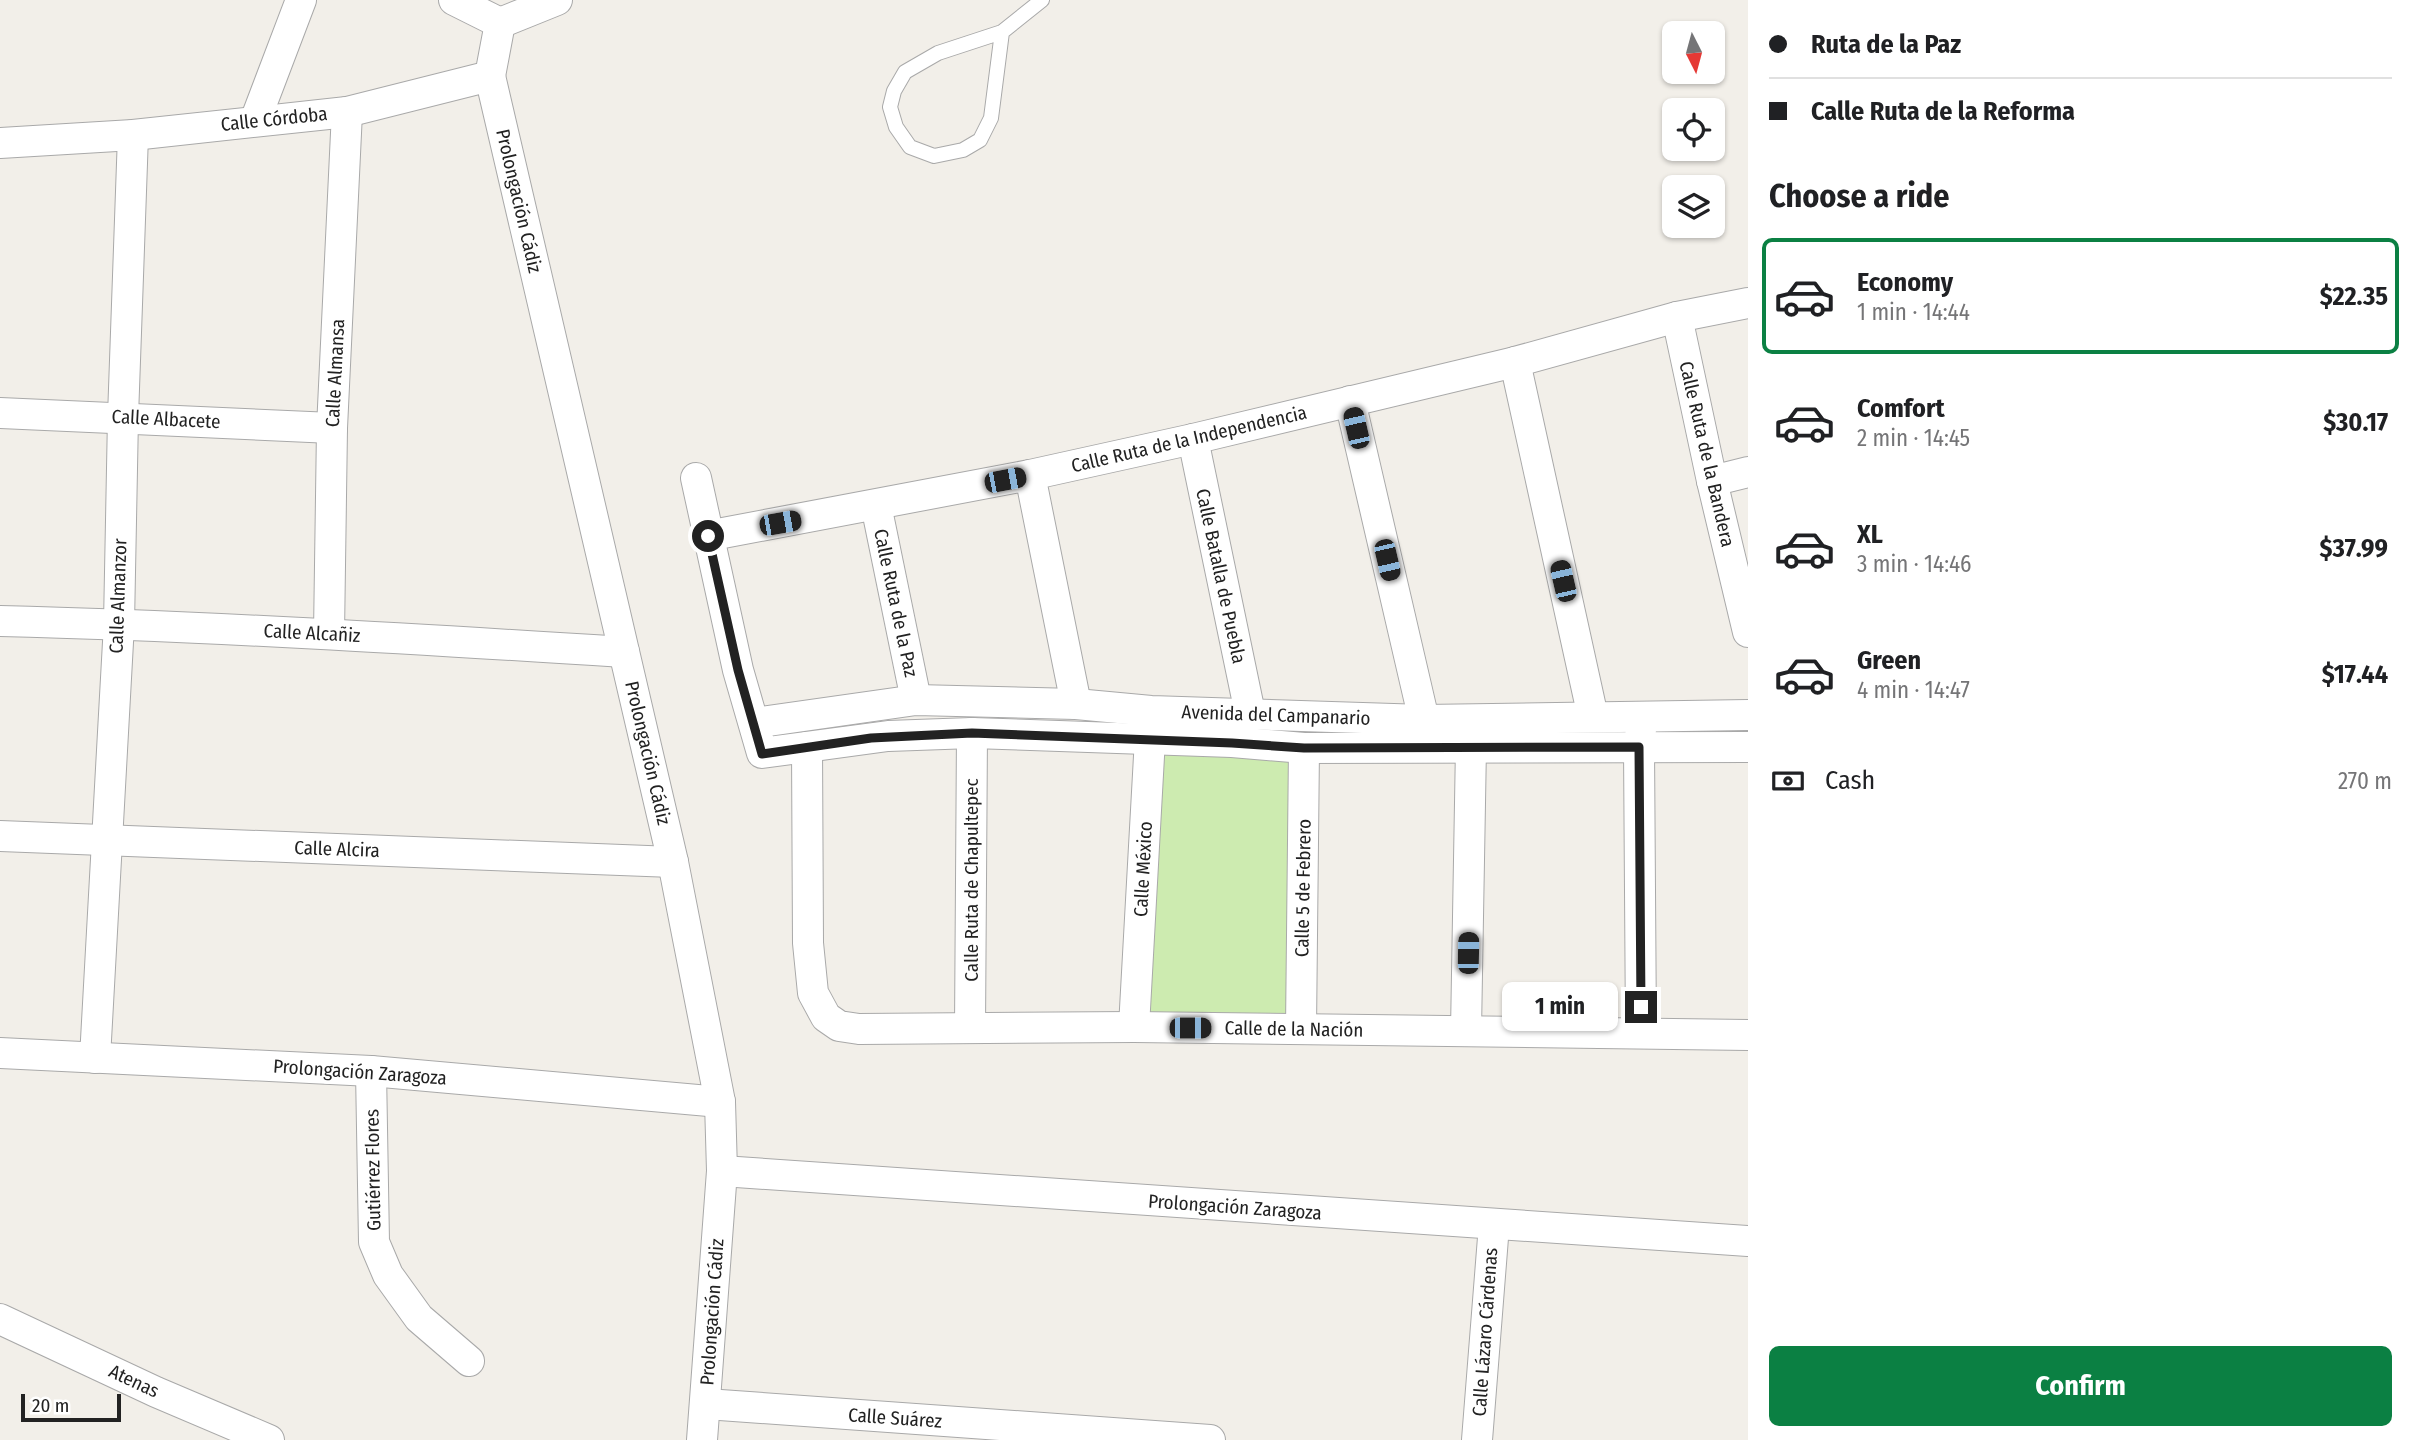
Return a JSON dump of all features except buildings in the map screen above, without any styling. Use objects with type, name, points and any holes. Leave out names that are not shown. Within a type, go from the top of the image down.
[{"type":"street","points":[[255,121],[301,0]]},
{"type":"street","points":[[454,0],[500,23],[556,0]]},
{"type":"street","points":[[490,76],[500,23]]},
{"type":"street","name":"Calle Córdoba","points":[[0,142],[133,135],[347,112],[490,76]]},
{"type":"street","name":"Prolongación Cádiz","points":[[490,76],[673,862],[720,1102],[722,1171],[702,1440]]},
{"type":"street","name":"Calle Almansa","points":[[329,634],[332,428],[347,112]]},
{"type":"street","name":"Calle Almanzor","points":[[95,1058],[118,624],[133,135]]},
{"type":"street","name":"Calle Ruta de la Independencia","points":[[708,536],[1030,475],[1193,439],[1515,362],[1677,317],[1748,303]]},
{"type":"street","name":"Calle Ruta de la Bandera","points":[[1677,317],[1748,632]]},
{"type":"street","points":[[1515,362],[1593,717]]},
{"type":"street","points":[[1350,401],[1424,719]]},
{"type":"street","name":"Calle Albacete","points":[[0,413],[332,428]]},
{"type":"street","name":"Calle Batalla de Puebla","points":[[1193,439],[1250,713]]},
{"type":"street","points":[[1712,481],[1748,472]]},
{"type":"street","points":[[1030,475],[1076,704]]},
{"type":"street","points":[[696,478],[738,670],[754,723]]},
{"type":"street","name":"Calle Ruta de la Paz","points":[[876,505],[916,700]]},
{"type":"street","name":"Calle Alcañiz","points":[[0,621],[329,634],[624,652]]},
{"type":"street","name":"Avenida del Campanario","points":[[1748,715],[1424,719],[1250,713],[1151,725],[888,736],[762,754],[754,723],[916,700],[1076,704],[1151,725],[1304,748],[1748,747]]},
{"type":"street","points":[[1641,1033],[1639,747],[1642,715]]},
{"type":"street","name":"Calle México","points":[[1134,1027],[1151,725]]},
{"type":"street","name":"Calle Ruta de Chapultepec","points":[[970,1028],[972,733]]},
{"type":"street","points":[[1466,1031],[1471,746]]},
{"type":"street","name":"Calle de la Nación","points":[[807,747],[808,943],[813,993],[826,1017],[839,1026],[859,1029],[1301,1028],[1748,1035]]},
{"type":"street","name":"Calle 5 de Febrero","points":[[1301,1028],[1304,748]]},
{"type":"street","name":"Calle Alcira","points":[[0,836],[673,862]]},
{"type":"street","name":"Prolongación Zaragoza","points":[[0,1053],[371,1071],[720,1102]]},
{"type":"street","name":"Gutiérrez Flores","points":[[371,1071],[374,1242],[388,1275],[419,1318],[468,1361]]},
{"type":"street","name":"Prolongación Zaragoza","points":[[722,1171],[1748,1241]]},
{"type":"street","name":"Calle Lázaro Cárdenas","points":[[1477,1440],[1494,1225]]},
{"type":"street","name":"Atenas","points":[[0,1319],[156,1392],[269,1440]]},
{"type":"street","name":"Calle Suárez","points":[[706,1404],[1210,1440]]},
{"type":"lane","points":[[1002,32],[991,118],[980,140],[963,150],[934,156],[910,147],[896,127],[890,107],[894,91],[905,72],[938,53],[1002,32],[1042,0]]},
{"type":"green space","points":[[1150,739],[1304,748],[1301,1029],[1134,1027]]},
{"type":"route","points":[[708,536],[738,670],[762,754],[888,736],[972,733],[1304,748],[1639,747],[1641,1007]]}]
